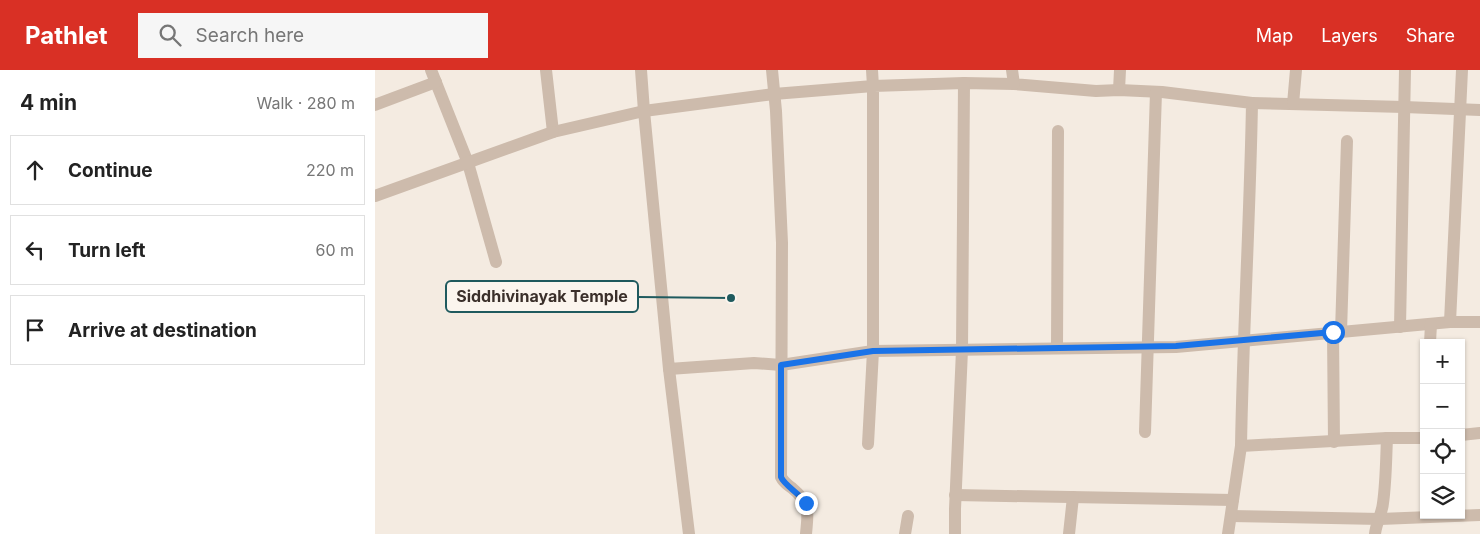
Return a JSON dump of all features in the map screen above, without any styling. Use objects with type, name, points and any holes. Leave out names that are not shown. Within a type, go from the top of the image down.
[{"type":"street","points":[[431,70],[468,163],[496,262]]},
{"type":"street","points":[[546,70],[553,132]]},
{"type":"street","points":[[641,70],[669,369],[689,534]]},
{"type":"street","points":[[772,70],[782,243],[781,477],[783,482],[800,495],[806,503],[805,534]]},
{"type":"street","points":[[868,444],[873,351],[872,70]]},
{"type":"street","points":[[1012,70],[1013,84]]},
{"type":"street","points":[[1119,90],[1120,70]]},
{"type":"street","points":[[1293,104],[1296,70]]},
{"type":"street","points":[[1400,326],[1405,70]]},
{"type":"street","points":[[1450,322],[1461,70]]},
{"type":"street","points":[[375,105],[436,82]]},
{"type":"street","points":[[955,534],[962,350],[964,83]]},
{"type":"street","points":[[375,196],[553,132],[644,110],[774,94],[873,86],[964,83],[1013,84],[1096,91],[1156,92],[1252,103],[1404,106],[1480,110]]},
{"type":"street","points":[[1145,432],[1156,92]]},
{"type":"street","points":[[1229,534],[1241,446],[1243,340],[1251,187],[1252,103]]},
{"type":"street","points":[[1057,348],[1058,131]]},
{"type":"street","points":[[1334,442],[1337,332],[1347,141]]},
{"type":"street","points":[[669,369],[754,363],[781,365],[873,351],[1176,346],[1450,322],[1480,322]]},
{"type":"street","points":[[1430,339],[1431,324]]},
{"type":"street","points":[[1465,435],[1480,433]]},
{"type":"street","points":[[1375,534],[1383,502],[1387,438]]},
{"type":"street","points":[[1241,446],[1420,438]]},
{"type":"street","points":[[955,495],[1233,500]]},
{"type":"street","points":[[1069,534],[1073,497]]},
{"type":"street","points":[[1231,516],[1380,519],[1480,515]]},
{"type":"street","points":[[905,534],[908,516]]},
{"type":"place","name":"Siddhivinayak Temple","points":[[731,298]]},
{"type":"route","points":[[806,503],[800,495],[783,482],[781,477],[781,365],[873,351],[1176,346],[1333,332]]}]
